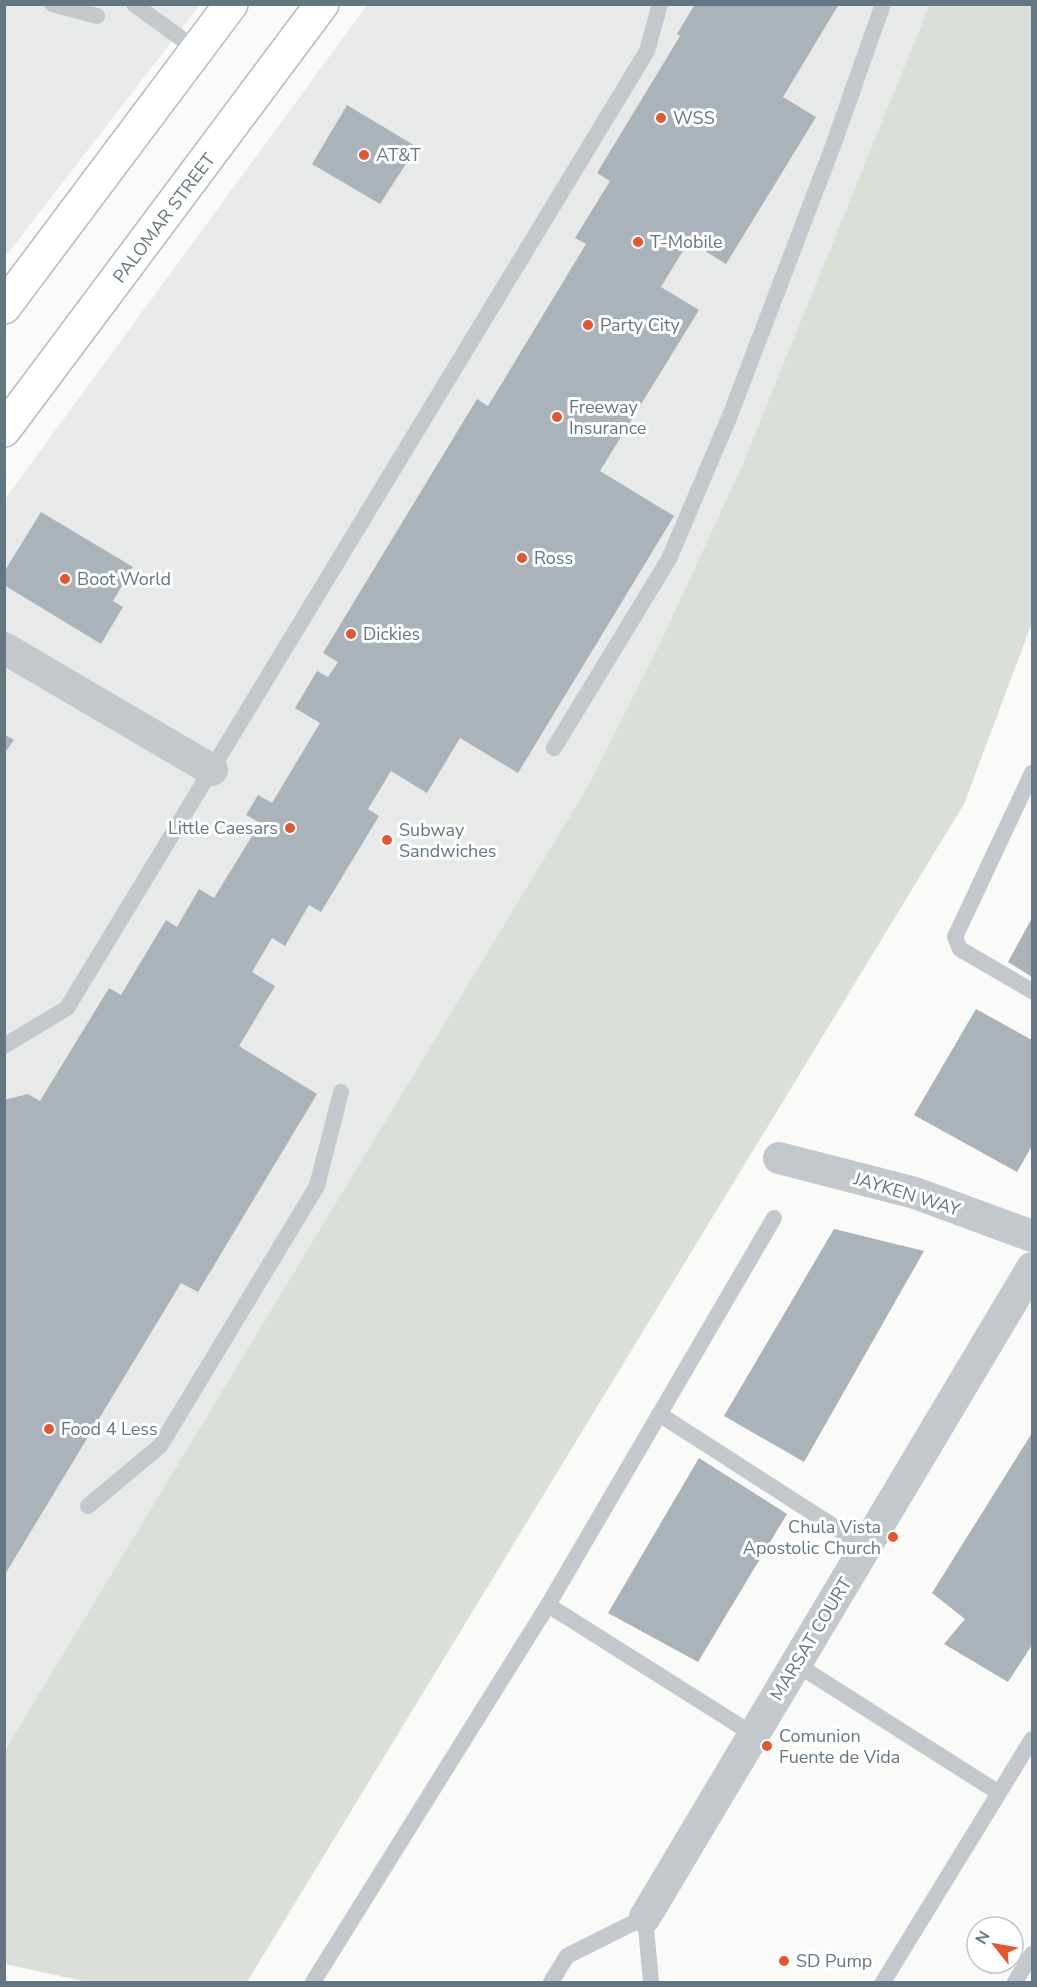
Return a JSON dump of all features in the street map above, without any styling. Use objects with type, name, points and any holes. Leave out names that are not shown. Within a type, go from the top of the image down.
[{"type":"main road","points":[[4,307],[231,4]]},
{"type":"main road","name":"PALOMAR STREET","points":[[4,430],[322,4]]},
{"type":"street","points":[[4,648],[212,770]]},
{"type":"street","name":"JAYKEN WAY","points":[[779,1158],[915,1193],[1032,1236]]},
{"type":"street","name":"MARSAT COURT","points":[[645,1917],[1032,1268]]},
{"type":"lane","points":[[52,4],[97,16]]},
{"type":"lane","points":[[134,4],[197,50]]},
{"type":"lane","points":[[4,1046],[67,1008],[647,51],[660,4]]},
{"type":"lane","points":[[554,748],[669,559],[729,418],[834,143],[883,4]]},
{"type":"lane","points":[[1032,773],[955,937],[960,949],[1032,991]]},
{"type":"lane","points":[[88,1506],[160,1446],[317,1186],[342,1092]]},
{"type":"lane","points":[[314,1983],[548,1605],[774,1218]]},
{"type":"lane","points":[[659,1414],[866,1547]]},
{"type":"lane","points":[[548,1605],[754,1735]]},
{"type":"lane","points":[[796,1664],[999,1793]]},
{"type":"lane","points":[[883,1983],[1032,1739]]},
{"type":"lane","points":[[551,1983],[567,1956],[645,1917],[651,1983]]},
{"type":"lane","points":[[1015,1983],[1032,1954]]},
{"type":"shaded area","points":[[930,4],[1032,5],[1032,623],[964,804],[247,1982],[88,1982],[5,1964],[5,1750],[588,786],[661,641],[741,468]]},
{"type":"shaded area","points":[[5,5],[200,5],[5,257]]},
{"type":"shaded area","points":[[367,5],[930,5],[741,468],[661,641],[588,786],[5,1750],[5,499]]},
{"type":"building","points":[[695,4],[839,4],[783,97],[816,117],[726,264],[689,241],[661,287],[699,310],[600,471],[674,516],[518,773],[460,738],[427,793],[391,771],[368,809],[379,816],[321,912],[309,905],[285,946],[272,938],[252,972],[275,986],[239,1046],[317,1094],[198,1292],[181,1283],[4,1576],[4,1100],[28,1094],[40,1101],[109,988],[121,995],[166,920],[177,927],[199,889],[214,898],[260,823],[246,815],[258,795],[272,803],[320,723],[295,708],[317,671],[328,677],[338,662],[323,653],[477,399],[488,406],[586,244],[575,238],[610,181],[597,173],[680,36],[677,34]]},
{"type":"building","name":"AT&T","points":[[347,105],[417,147],[380,204],[312,164]]},
{"type":"building","name":"Boot World","points":[[41,512],[133,567],[113,601],[123,607],[101,644],[4,585],[4,572]]},
{"type":"building","points":[[4,734],[14,740],[4,754]]},
{"type":"building","points":[[1032,918],[1032,977],[1008,962]]},
{"type":"building","points":[[976,1009],[1032,1040],[1032,1146],[1017,1172],[914,1115]]},
{"type":"building","points":[[834,1229],[924,1251],[804,1462],[724,1416]]},
{"type":"building","points":[[1032,1433],[1032,1645],[1008,1682],[944,1644],[965,1619],[932,1593]]},
{"type":"building","points":[[699,1458],[787,1514],[698,1662],[608,1613]]},
{"type":"place","name":"WSS","points":[[661,118]]},
{"type":"place","name":"AT&T","points":[[364,155]]},
{"type":"place","name":"T-Mobile","points":[[638,242]]},
{"type":"place","name":"Party City","points":[[588,325]]},
{"type":"place","name":"Freeway Insurance","points":[[557,417]]},
{"type":"place","name":"Ross","points":[[522,558]]},
{"type":"place","name":"Boot World","points":[[65,579]]},
{"type":"place","name":"Dickies","points":[[351,634]]},
{"type":"place","name":"Little Caesars","points":[[290,828]]},
{"type":"place","name":"Subway Sandwiches","points":[[387,840]]},
{"type":"place","name":"Food 4 Less","points":[[49,1429]]},
{"type":"place","name":"Chula Vista Apostolic Church","points":[[893,1537]]},
{"type":"place","name":"Comunion Fuente de Vida","points":[[767,1746]]},
{"type":"place","name":"SD Pump","points":[[784,1961]]}]
